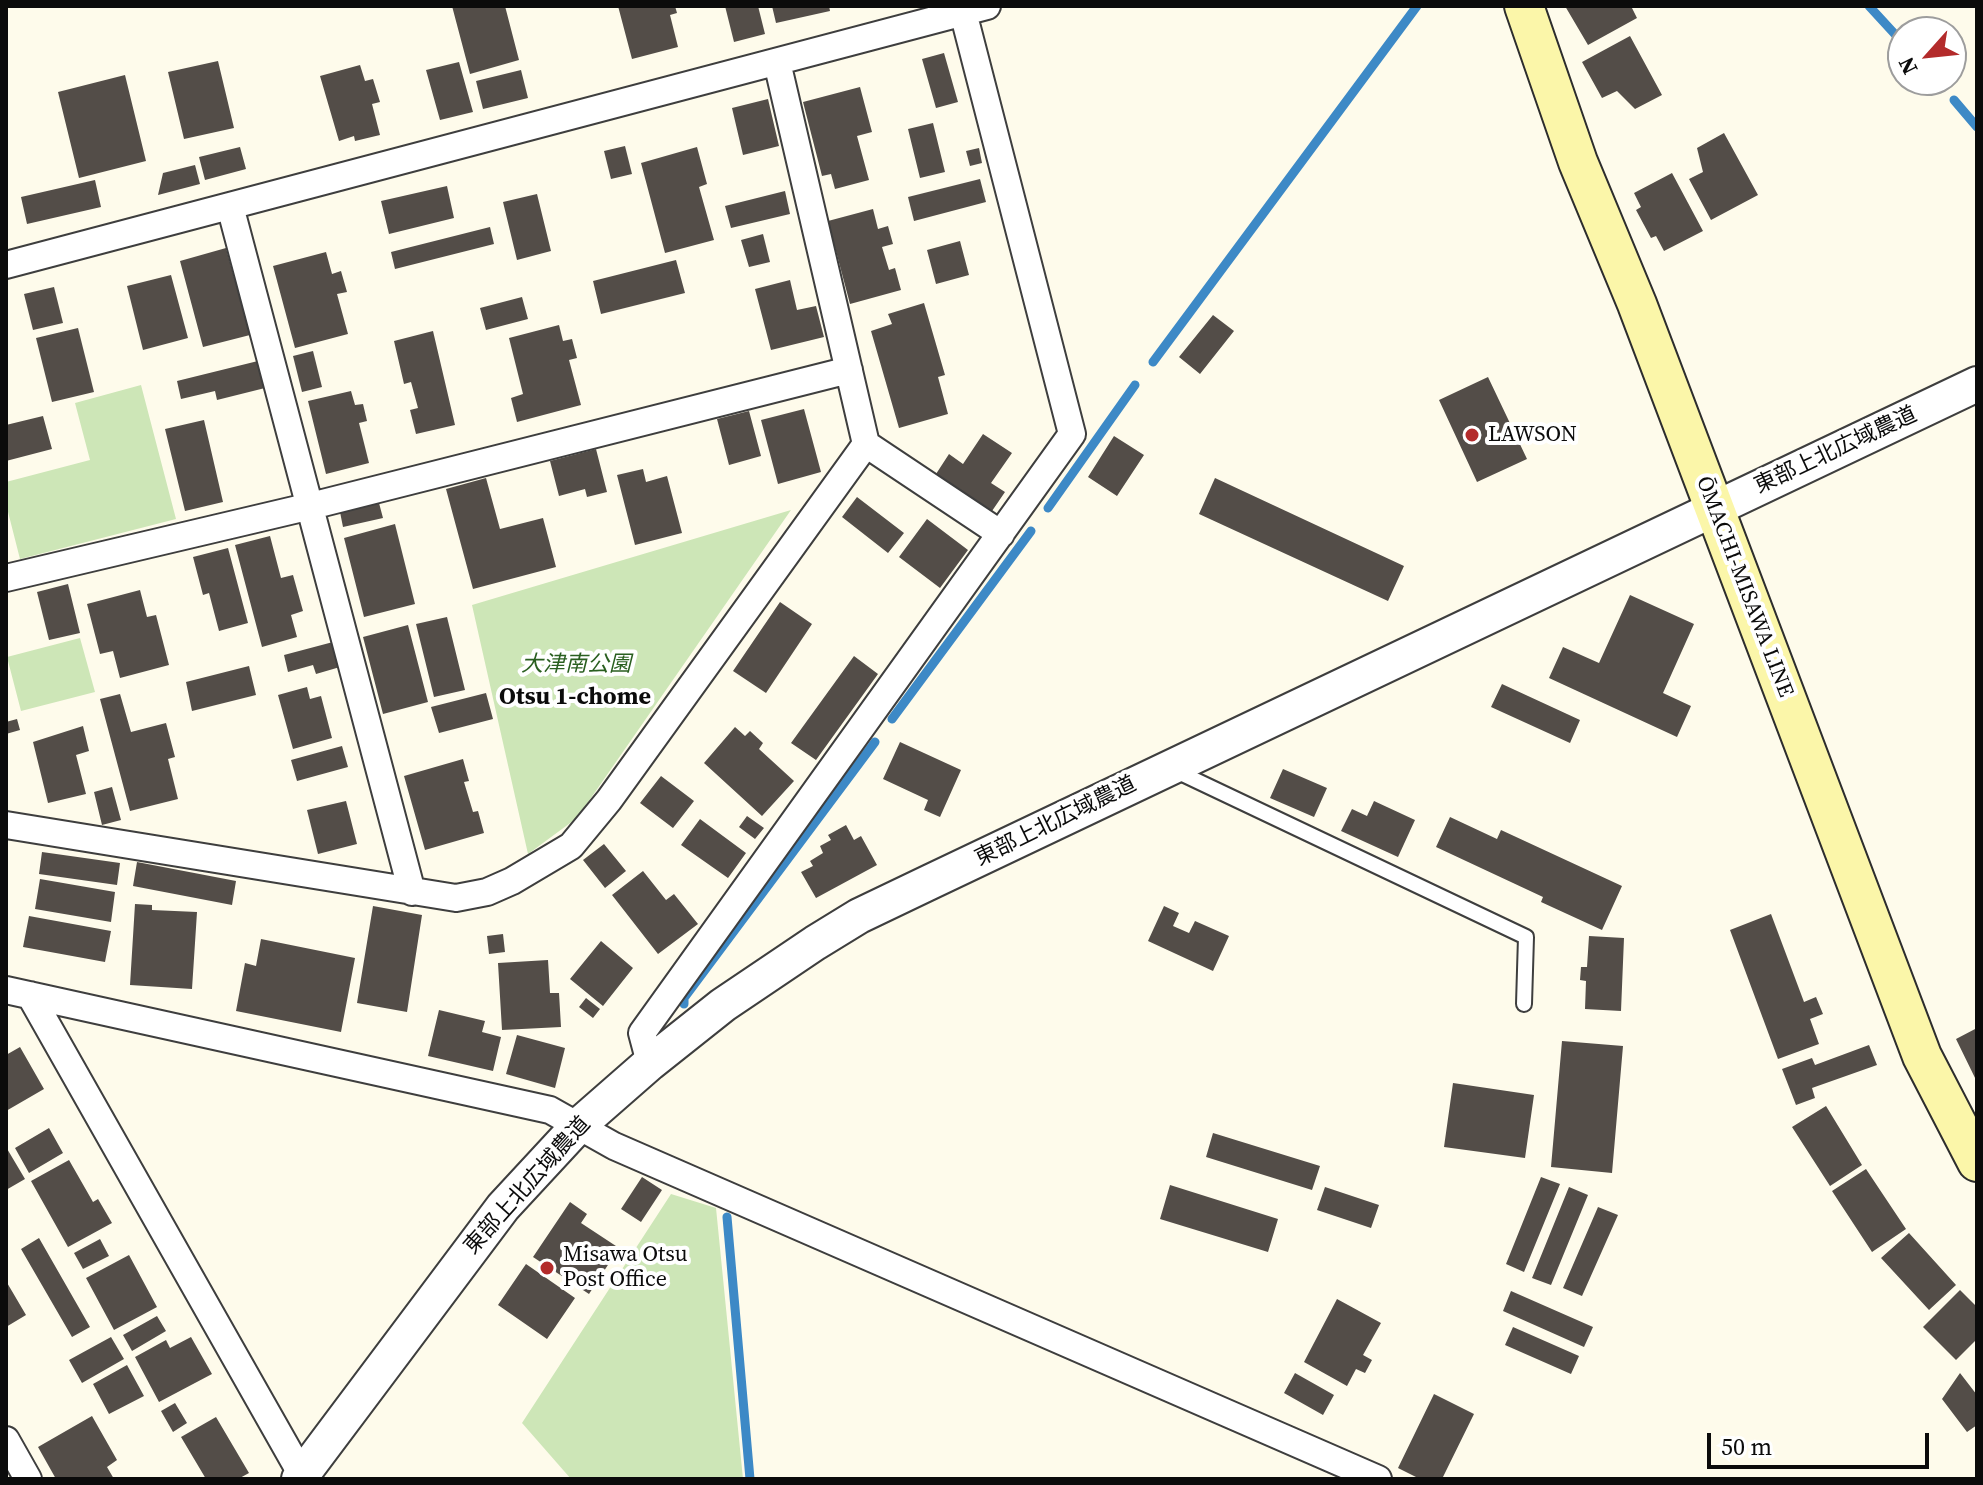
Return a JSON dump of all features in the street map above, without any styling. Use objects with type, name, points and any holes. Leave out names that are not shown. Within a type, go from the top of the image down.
[{"type":"main road","name":"ŌMACHI-MISAWA LINE","points":[[1524,6],[1578,162],[1714,508],[1922,1056],[1977,1162]]},
{"type":"street","points":[[6,265],[975,9],[1072,434],[642,1033],[650,1063]]},
{"type":"street","points":[[777,62],[866,444],[1001,534]]},
{"type":"street","points":[[230,206],[412,892]]},
{"type":"street","points":[[6,578],[311,506],[849,370]]},
{"type":"street","name":"東部上北広域農道","points":[[300,1477],[503,1207],[578,1126],[723,1005],[859,916],[1977,384]]},
{"type":"street","points":[[6,825],[412,892],[456,898],[487,892],[571,846],[609,800],[866,444]]},
{"type":"street","points":[[18,992],[550,1110],[628,1153],[1378,1479]]},
{"type":"street","points":[[18,992],[300,1477]]},
{"type":"street","points":[[6,1440],[28,1479]]},
{"type":"lane","points":[[1169,767],[1526,937],[1524,1004]]},
{"type":"green space","points":[[141,385],[176,519],[20,559],[6,504],[6,482],[90,460],[75,403]]},
{"type":"green space","name":"大津南公園","points":[[791,510],[577,818],[528,854],[472,605]]},
{"type":"green space","points":[[80,638],[95,692],[21,711],[7,657]]},
{"type":"green space","points":[[671,1194],[716,1208],[743,1479],[571,1479],[522,1423]]},
{"type":"building","points":[[452,6],[505,6],[519,60],[470,74]]},
{"type":"building","points":[[618,6],[675,6],[677,13],[670,15],[678,47],[632,59]]},
{"type":"building","points":[[725,6],[758,6],[765,34],[734,42]]},
{"type":"building","points":[[772,6],[829,6],[830,11],[776,23]]},
{"type":"building","points":[[1565,6],[1631,6],[1637,18],[1588,45]]},
{"type":"building","points":[[1630,36],[1662,95],[1635,109],[1617,91],[1602,98],[1582,62]]},
{"type":"building","points":[[944,53],[958,102],[936,108],[922,59]]},
{"type":"building","points":[[218,61],[234,128],[184,139],[168,72]]},
{"type":"building","points":[[459,62],[473,112],[440,120],[426,70]]},
{"type":"building","points":[[360,65],[365,81],[373,79],[380,102],[372,104],[380,135],[355,141],[354,136],[339,141],[320,76]]},
{"type":"building","points":[[521,70],[528,98],[483,109],[476,81]]},
{"type":"building","points":[[125,75],[146,161],[79,178],[58,92]]},
{"type":"building","points":[[860,87],[872,132],[857,136],[869,180],[835,189],[831,174],[822,176],[803,102]]},
{"type":"building","points":[[768,99],[779,146],[743,155],[732,108]]},
{"type":"building","points":[[933,123],[945,172],[920,178],[908,129]]},
{"type":"building","points":[[1724,133],[1758,195],[1711,220],[1689,179],[1703,172],[1697,148]]},
{"type":"building","points":[[625,146],[632,174],[611,179],[604,151]]},
{"type":"building","points":[[240,147],[246,169],[205,180],[199,157]]},
{"type":"building","points":[[697,147],[707,184],[699,187],[714,240],[665,253],[641,163]]},
{"type":"building","points":[[979,148],[982,163],[970,166],[966,151]]},
{"type":"building","points":[[195,165],[200,184],[158,195],[163,173]]},
{"type":"building","points":[[1672,173],[1703,231],[1664,251],[1656,236],[1651,238],[1636,210],[1641,207],[1634,193]]},
{"type":"building","points":[[980,179],[986,202],[914,221],[908,197]]},
{"type":"building","points":[[95,180],[101,207],[27,224],[21,197]]},
{"type":"building","points":[[447,186],[454,218],[389,234],[381,201]]},
{"type":"building","points":[[785,191],[790,214],[731,228],[725,206]]},
{"type":"building","points":[[537,194],[551,251],[517,260],[503,202]]},
{"type":"building","points":[[873,209],[878,229],[888,226],[893,244],[882,247],[889,270],[895,268],[901,290],[850,304],[828,221]]},
{"type":"building","points":[[490,227],[494,244],[395,269],[391,252]]},
{"type":"building","points":[[763,234],[770,262],[749,267],[741,240]]},
{"type":"building","points":[[960,241],[969,275],[936,284],[927,250]]},
{"type":"building","points":[[226,248],[250,335],[203,347],[180,261]]},
{"type":"building","points":[[326,252],[332,274],[341,271],[347,292],[337,294],[348,334],[295,348],[273,266]]},
{"type":"building","points":[[676,260],[685,293],[601,314],[593,281]]},
{"type":"building","points":[[171,275],[188,338],[143,350],[127,286]]},
{"type":"building","points":[[790,280],[797,310],[816,306],[824,337],[771,350],[755,289]]},
{"type":"building","points":[[54,287],[63,323],[33,330],[24,294]]},
{"type":"building","points":[[522,297],[528,319],[486,330],[480,308]]},
{"type":"building","points":[[924,303],[945,375],[938,377],[948,414],[899,428],[871,331],[892,324],[888,314]]},
{"type":"building","points":[[1213,315],[1234,331],[1200,374],[1179,357]]},
{"type":"building","points":[[559,325],[563,341],[572,339],[577,358],[569,360],[581,405],[517,422],[511,398],[523,394],[509,338]]},
{"type":"building","points":[[78,328],[94,392],[52,402],[36,338]]},
{"type":"building","points":[[433,331],[455,425],[416,434],[410,410],[418,408],[411,382],[404,384],[394,341]]},
{"type":"building","points":[[313,351],[322,387],[302,392],[293,356]]},
{"type":"building","points":[[262,360],[269,387],[217,400],[215,391],[181,399],[177,381]]},
{"type":"building","points":[[1488,377],[1527,459],[1477,482],[1439,400]]},
{"type":"building","points":[[351,391],[355,405],[363,404],[367,421],[359,423],[369,463],[326,474],[308,401]]},
{"type":"building","points":[[804,409],[821,472],[778,484],[761,420]]},
{"type":"building","points":[[749,411],[761,456],[729,465],[717,419]]},
{"type":"building","points":[[43,416],[52,449],[6,461],[6,425]]},
{"type":"building","points":[[204,420],[223,502],[185,511],[165,429]]},
{"type":"building","points":[[983,434],[1012,453],[991,483],[1005,492],[992,511],[936,474],[949,454],[963,464]]},
{"type":"building","points":[[1114,436],[1144,455],[1117,496],[1088,477]]},
{"type":"building","points":[[596,449],[607,492],[587,497],[585,489],[559,496],[550,461]]},
{"type":"building","points":[[643,469],[646,482],[667,476],[682,533],[635,545],[617,475]]},
{"type":"building","points":[[486,478],[500,529],[543,518],[556,567],[473,589],[446,489]]},
{"type":"building","points":[[1215,478],[1404,566],[1388,601],[1199,514]]},
{"type":"building","points":[[857,497],[904,533],[888,553],[842,517]]},
{"type":"building","points":[[379,503],[383,518],[343,527],[340,512]]},
{"type":"building","points":[[927,519],[968,550],[940,588],[899,557]]},
{"type":"building","points":[[395,524],[415,604],[364,617],[344,538]]},
{"type":"building","points":[[270,536],[281,578],[293,575],[303,611],[291,615],[297,637],[262,647],[235,545]]},
{"type":"building","points":[[228,548],[248,623],[219,631],[209,593],[203,595],[193,557]]},
{"type":"building","points":[[68,584],[80,633],[49,640],[37,592]]},
{"type":"building","points":[[140,590],[147,617],[156,615],[169,665],[120,678],[113,651],[100,654],[87,604]]},
{"type":"building","points":[[1630,595],[1694,624],[1663,693],[1691,706],[1677,737],[1549,678],[1563,647],[1599,663]]},
{"type":"building","points":[[780,602],[812,624],[766,693],[733,671]]},
{"type":"building","points":[[447,617],[465,690],[434,697],[416,624]]},
{"type":"building","points":[[408,625],[428,702],[383,714],[363,637]]},
{"type":"building","points":[[333,642],[340,667],[316,674],[313,665],[288,672],[284,655]]},
{"type":"building","points":[[854,656],[878,674],[816,760],[791,743]]},
{"type":"building","points":[[249,666],[256,695],[192,711],[186,682]]},
{"type":"building","points":[[1502,684],[1580,720],[1570,743],[1491,707]]},
{"type":"building","points":[[307,687],[310,699],[321,696],[332,738],[293,749],[278,695]]},
{"type":"building","points":[[486,693],[493,719],[439,733],[431,707]]},
{"type":"building","points":[[120,694],[131,732],[166,723],[175,757],[168,759],[178,799],[130,811],[100,699]]},
{"type":"building","points":[[17,719],[20,730],[6,734],[6,722]]},
{"type":"building","points":[[83,726],[89,751],[76,755],[86,794],[48,803],[33,742]]},
{"type":"building","points":[[735,727],[745,736],[750,731],[763,743],[759,749],[794,781],[762,816],[704,763]]},
{"type":"building","points":[[900,742],[961,770],[940,817],[924,810],[928,800],[883,779]]},
{"type":"building","points":[[342,746],[348,767],[297,781],[291,760]]},
{"type":"building","points":[[463,759],[469,781],[464,782],[473,812],[478,811],[484,833],[425,850],[404,776]]},
{"type":"building","points":[[1283,769],[1327,788],[1314,817],[1270,798]]},
{"type":"building","points":[[661,776],[694,801],[673,828],[640,803]]},
{"type":"building","points":[[112,787],[121,820],[102,825],[94,792]]},
{"type":"building","points":[[346,801],[357,844],[318,854],[307,810]]},
{"type":"building","points":[[1374,801],[1415,820],[1398,857],[1341,831],[1352,809],[1367,816]]},
{"type":"building","points":[[747,816],[764,828],[755,839],[739,827]]},
{"type":"building","points":[[1450,817],[1497,839],[1501,830],[1622,886],[1602,930],[1541,902],[1543,897],[1436,847]]},
{"type":"building","points":[[700,819],[746,853],[728,878],[681,845]]},
{"type":"building","points":[[846,825],[854,840],[861,836],[877,865],[816,898],[801,872],[813,866],[810,861],[823,853],[820,846],[831,840],[828,835]]},
{"type":"building","points":[[604,844],[626,871],[605,888],[583,860]]},
{"type":"building","points":[[42,852],[120,863],[117,885],[39,874]]},
{"type":"building","points":[[137,862],[236,881],[232,905],[133,886]]},
{"type":"building","points":[[643,871],[666,900],[674,894],[698,924],[658,954],[612,895]]},
{"type":"building","points":[[40,879],[115,892],[111,922],[35,909]]},
{"type":"building","points":[[135,904],[152,905],[152,910],[197,912],[192,989],[130,985]]},
{"type":"building","points":[[373,906],[422,915],[407,1012],[357,1003]]},
{"type":"building","points":[[1164,906],[1179,913],[1173,926],[1189,933],[1195,921],[1229,936],[1213,971],[1148,941]]},
{"type":"building","points":[[1771,914],[1804,1002],[1816,997],[1823,1014],[1810,1019],[1819,1044],[1778,1059],[1730,930]]},
{"type":"building","points":[[29,916],[111,931],[105,962],[23,947]]},
{"type":"building","points":[[503,934],[505,952],[489,954],[487,936]]},
{"type":"building","points":[[1589,936],[1624,938],[1621,1011],[1585,1009],[1586,981],[1580,980],[1581,967],[1587,967]]},
{"type":"building","points":[[261,939],[355,958],[341,1032],[236,1011],[245,963],[256,966]]},
{"type":"building","points":[[601,941],[633,968],[603,1006],[570,979]]},
{"type":"building","points":[[548,960],[550,993],[559,993],[561,1027],[502,1030],[498,963]]},
{"type":"building","points":[[586,998],[600,1009],[593,1018],[579,1007]]},
{"type":"building","points":[[439,1010],[485,1021],[482,1032],[501,1037],[493,1071],[428,1056]]},
{"type":"building","points":[[1977,1028],[1977,1082],[1956,1039]]},
{"type":"building","points":[[517,1035],[565,1048],[555,1088],[506,1074]]},
{"type":"building","points":[[1562,1041],[1623,1046],[1612,1173],[1551,1167]]},
{"type":"building","points":[[1869,1045],[1877,1065],[1812,1088],[1815,1098],[1796,1105],[1782,1069],[1812,1058],[1815,1065]]},
{"type":"building","points":[[20,1047],[44,1089],[6,1111],[6,1055]]},
{"type":"building","points":[[1453,1083],[1534,1095],[1525,1158],[1444,1147]]},
{"type":"building","points":[[1826,1106],[1862,1165],[1830,1186],[1792,1127]]},
{"type":"building","points":[[49,1128],[63,1153],[29,1173],[15,1148]]},
{"type":"building","points":[[1213,1133],[1320,1166],[1312,1190],[1206,1157]]},
{"type":"building","points":[[6,1147],[25,1179],[6,1190]]},
{"type":"building","points":[[69,1160],[93,1202],[98,1199],[112,1223],[68,1247],[31,1181]]},
{"type":"building","points":[[1866,1169],[1906,1229],[1872,1252],[1832,1191]]},
{"type":"building","points":[[642,1177],[662,1190],[641,1222],[621,1209]]},
{"type":"building","points":[[1541,1177],[1560,1184],[1524,1272],[1506,1264]]},
{"type":"building","points":[[1170,1185],[1278,1219],[1268,1252],[1160,1219]]},
{"type":"building","points":[[1325,1187],[1379,1205],[1371,1228],[1317,1210]]},
{"type":"building","points":[[1569,1187],[1588,1195],[1551,1285],[1532,1278]]},
{"type":"building","points":[[570,1202],[587,1214],[581,1223],[619,1248],[589,1294],[533,1257]]},
{"type":"building","points":[[1598,1207],[1618,1215],[1582,1296],[1563,1288]]},
{"type":"building","points":[[1909,1233],[1956,1285],[1929,1310],[1881,1258]]},
{"type":"building","points":[[39,1238],[90,1327],[72,1337],[21,1249]]},
{"type":"building","points":[[100,1239],[109,1256],[83,1269],[74,1253]]},
{"type":"building","points":[[129,1255],[157,1307],[114,1330],[86,1278]]},
{"type":"building","points":[[526,1264],[575,1298],[547,1339],[498,1305]]},
{"type":"building","points":[[6,1281],[26,1315],[6,1327]]},
{"type":"building","points":[[1960,1290],[1977,1307],[1977,1339],[1956,1360],[1923,1327]]},
{"type":"building","points":[[1511,1291],[1593,1327],[1584,1347],[1503,1311]]},
{"type":"building","points":[[1337,1299],[1381,1323],[1363,1355],[1372,1360],[1365,1373],[1356,1369],[1347,1386],[1304,1362]]},
{"type":"building","points":[[157,1316],[166,1331],[132,1351],[123,1335]]},
{"type":"building","points":[[1513,1327],[1579,1356],[1571,1374],[1505,1345]]},
{"type":"building","points":[[111,1337],[124,1359],[82,1383],[69,1360]]},
{"type":"building","points":[[191,1337],[212,1374],[159,1402],[135,1357],[166,1340],[170,1348]]},
{"type":"building","points":[[127,1365],[144,1396],[109,1414],[93,1384]]},
{"type":"building","points":[[1295,1373],[1334,1395],[1323,1415],[1284,1393]]},
{"type":"building","points":[[1960,1373],[1977,1395],[1977,1425],[1967,1432],[1942,1399]]},
{"type":"building","points":[[1434,1394],[1474,1414],[1442,1479],[1420,1479],[1398,1468]]},
{"type":"building","points":[[175,1403],[187,1423],[173,1432],[161,1411]]},
{"type":"building","points":[[92,1416],[117,1460],[107,1467],[114,1479],[56,1479],[38,1447]]},
{"type":"building","points":[[216,1417],[249,1473],[238,1479],[206,1479],[181,1437]]},
{"type":"waterway","points":[[1153,362],[1417,6]]},
{"type":"waterway","points":[[1869,6],[1887,26]]},
{"type":"waterway","points":[[1954,100],[1977,127]]},
{"type":"waterway","points":[[1048,508],[1135,385]]},
{"type":"waterway","points":[[892,719],[1031,531]]},
{"type":"waterway","points":[[684,1004],[684,998],[875,742]]},
{"type":"waterway","points":[[727,1217],[750,1479]]},
{"type":"place","name":"LAWSON","points":[[1472,435]]},
{"type":"place","name":"Misawa Otsu Post Office","points":[[547,1268]]},
{"type":"district","name":"Otsu 1-chome","points":[[575,698]]}]
